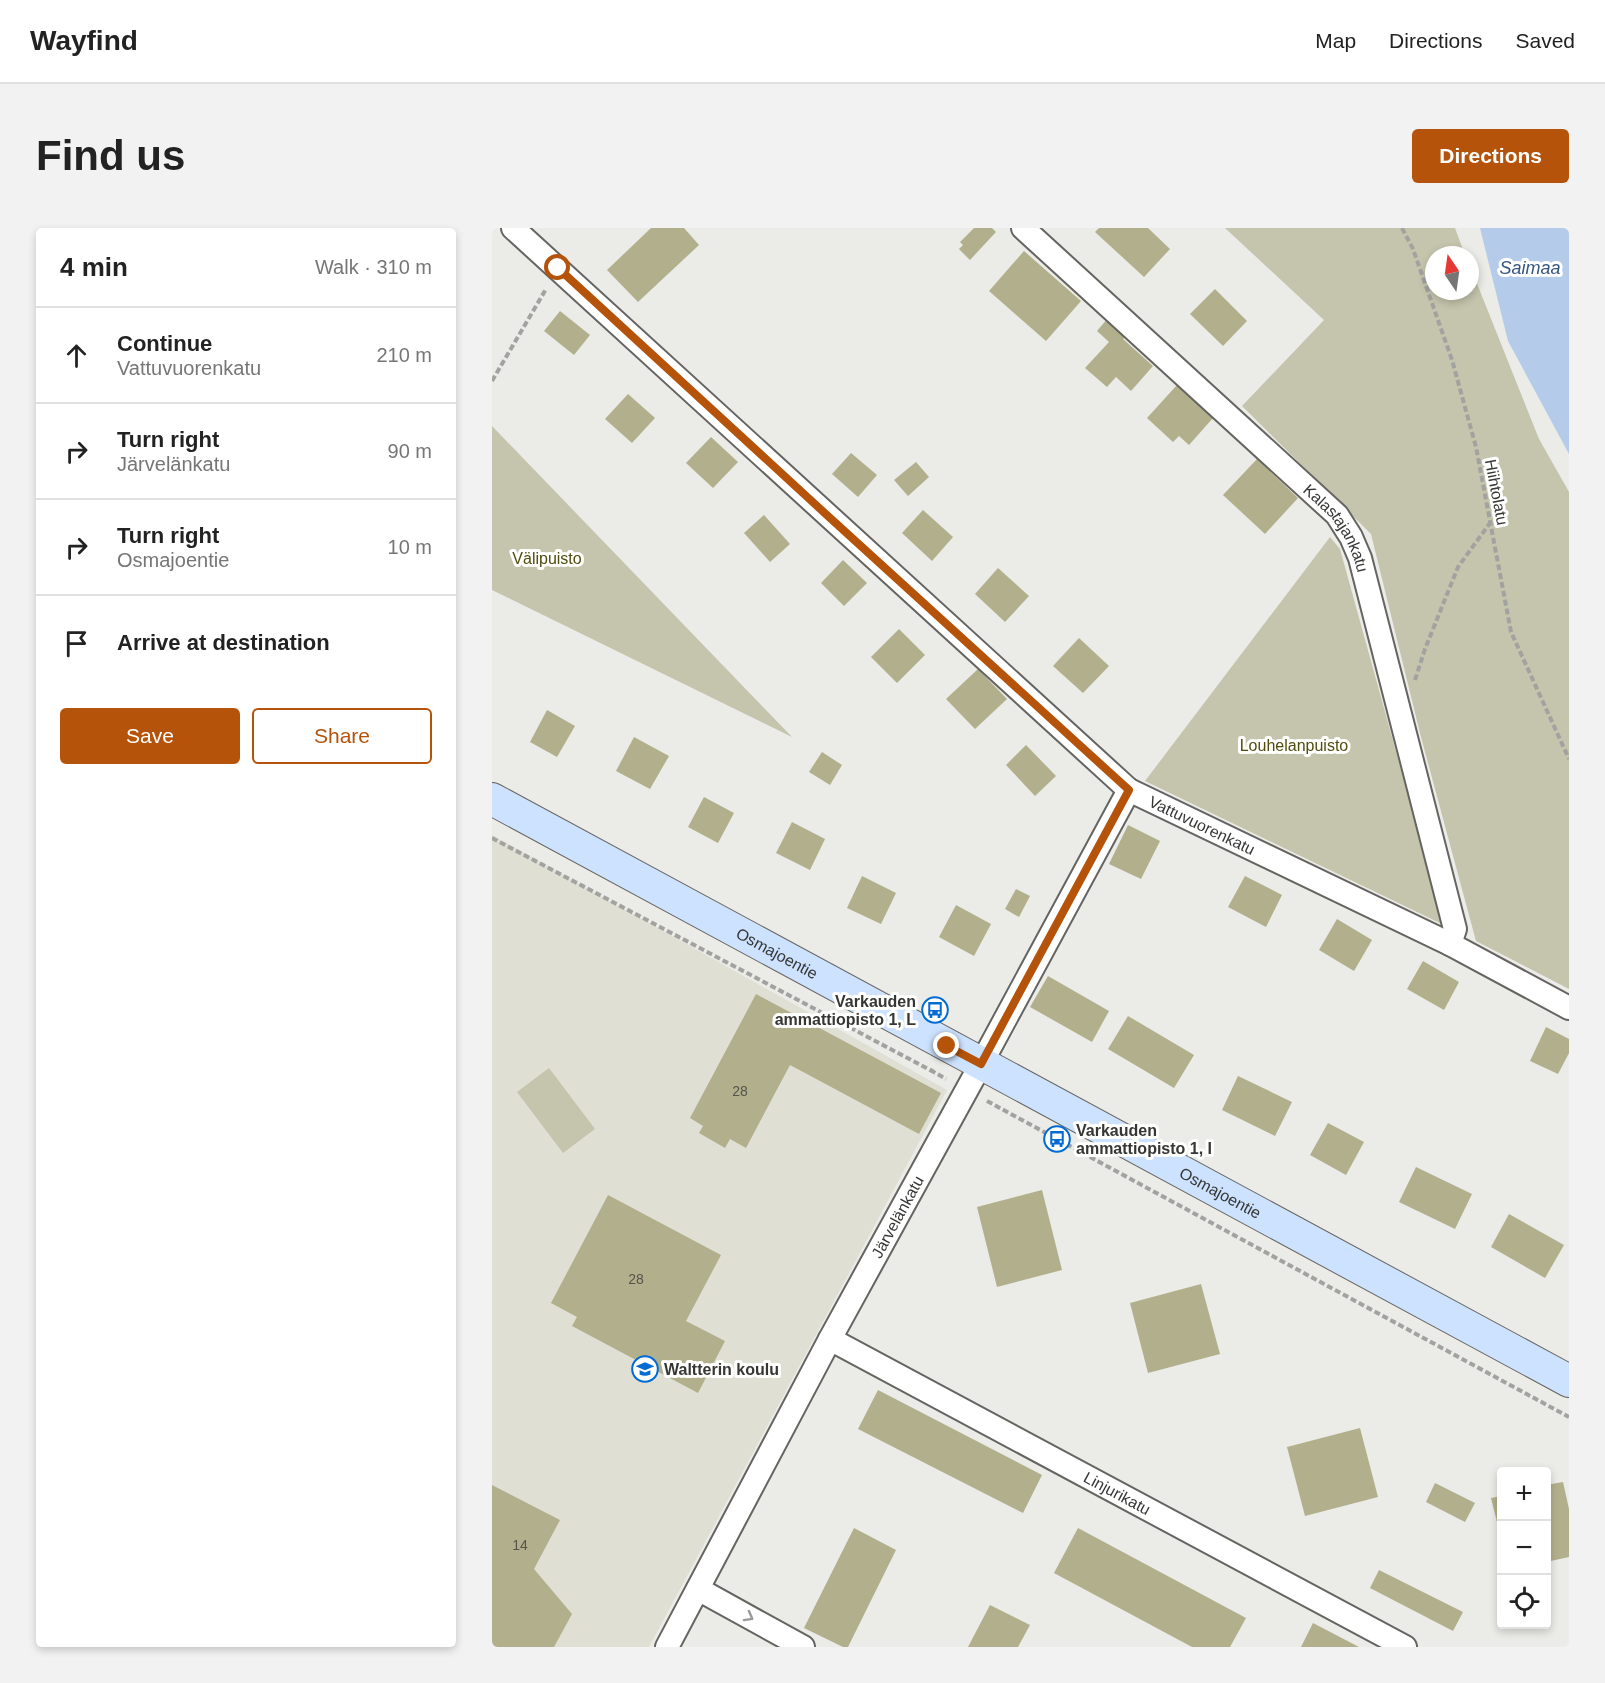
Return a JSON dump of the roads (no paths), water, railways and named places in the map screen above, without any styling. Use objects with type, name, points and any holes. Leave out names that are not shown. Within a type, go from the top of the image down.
[{"type":"street","name":"Vattuvuorenkatu","points":[[513,228],[1129,790],[1450,944],[1569,1008]]},
{"type":"street","name":"Kalastajankatu","points":[[1023,228],[1336,515],[1351,537],[1360,558],[1455,929],[1450,944]]},
{"type":"street","name":"Järvelänkatu","points":[[667,1647],[830,1339],[1129,790]]},
{"type":"street","name":"Osmajoentie","points":[[492,800],[1569,1381]]},
{"type":"street","name":"Linjurikatu","points":[[830,1339],[1405,1647]]},
{"type":"street","points":[[698,1589],[803,1647]]},
{"type":"water","name":"Saimaa","points":[[1480,228],[1569,228],[1569,454],[1508,341]]},
{"type":"place","name":"Varkauden ammattiopisto 1, L","points":[[935,1010]]},
{"type":"place","name":"Varkauden ammattiopisto 1, I","points":[[1057,1139]]},
{"type":"place","name":"Waltterin koulu","points":[[645,1369]]},
{"type":"park label","name":"Välipuisto","points":[[547,558]]},
{"type":"park label","name":"Louhelanpuisto","points":[[1294,745]]}]
